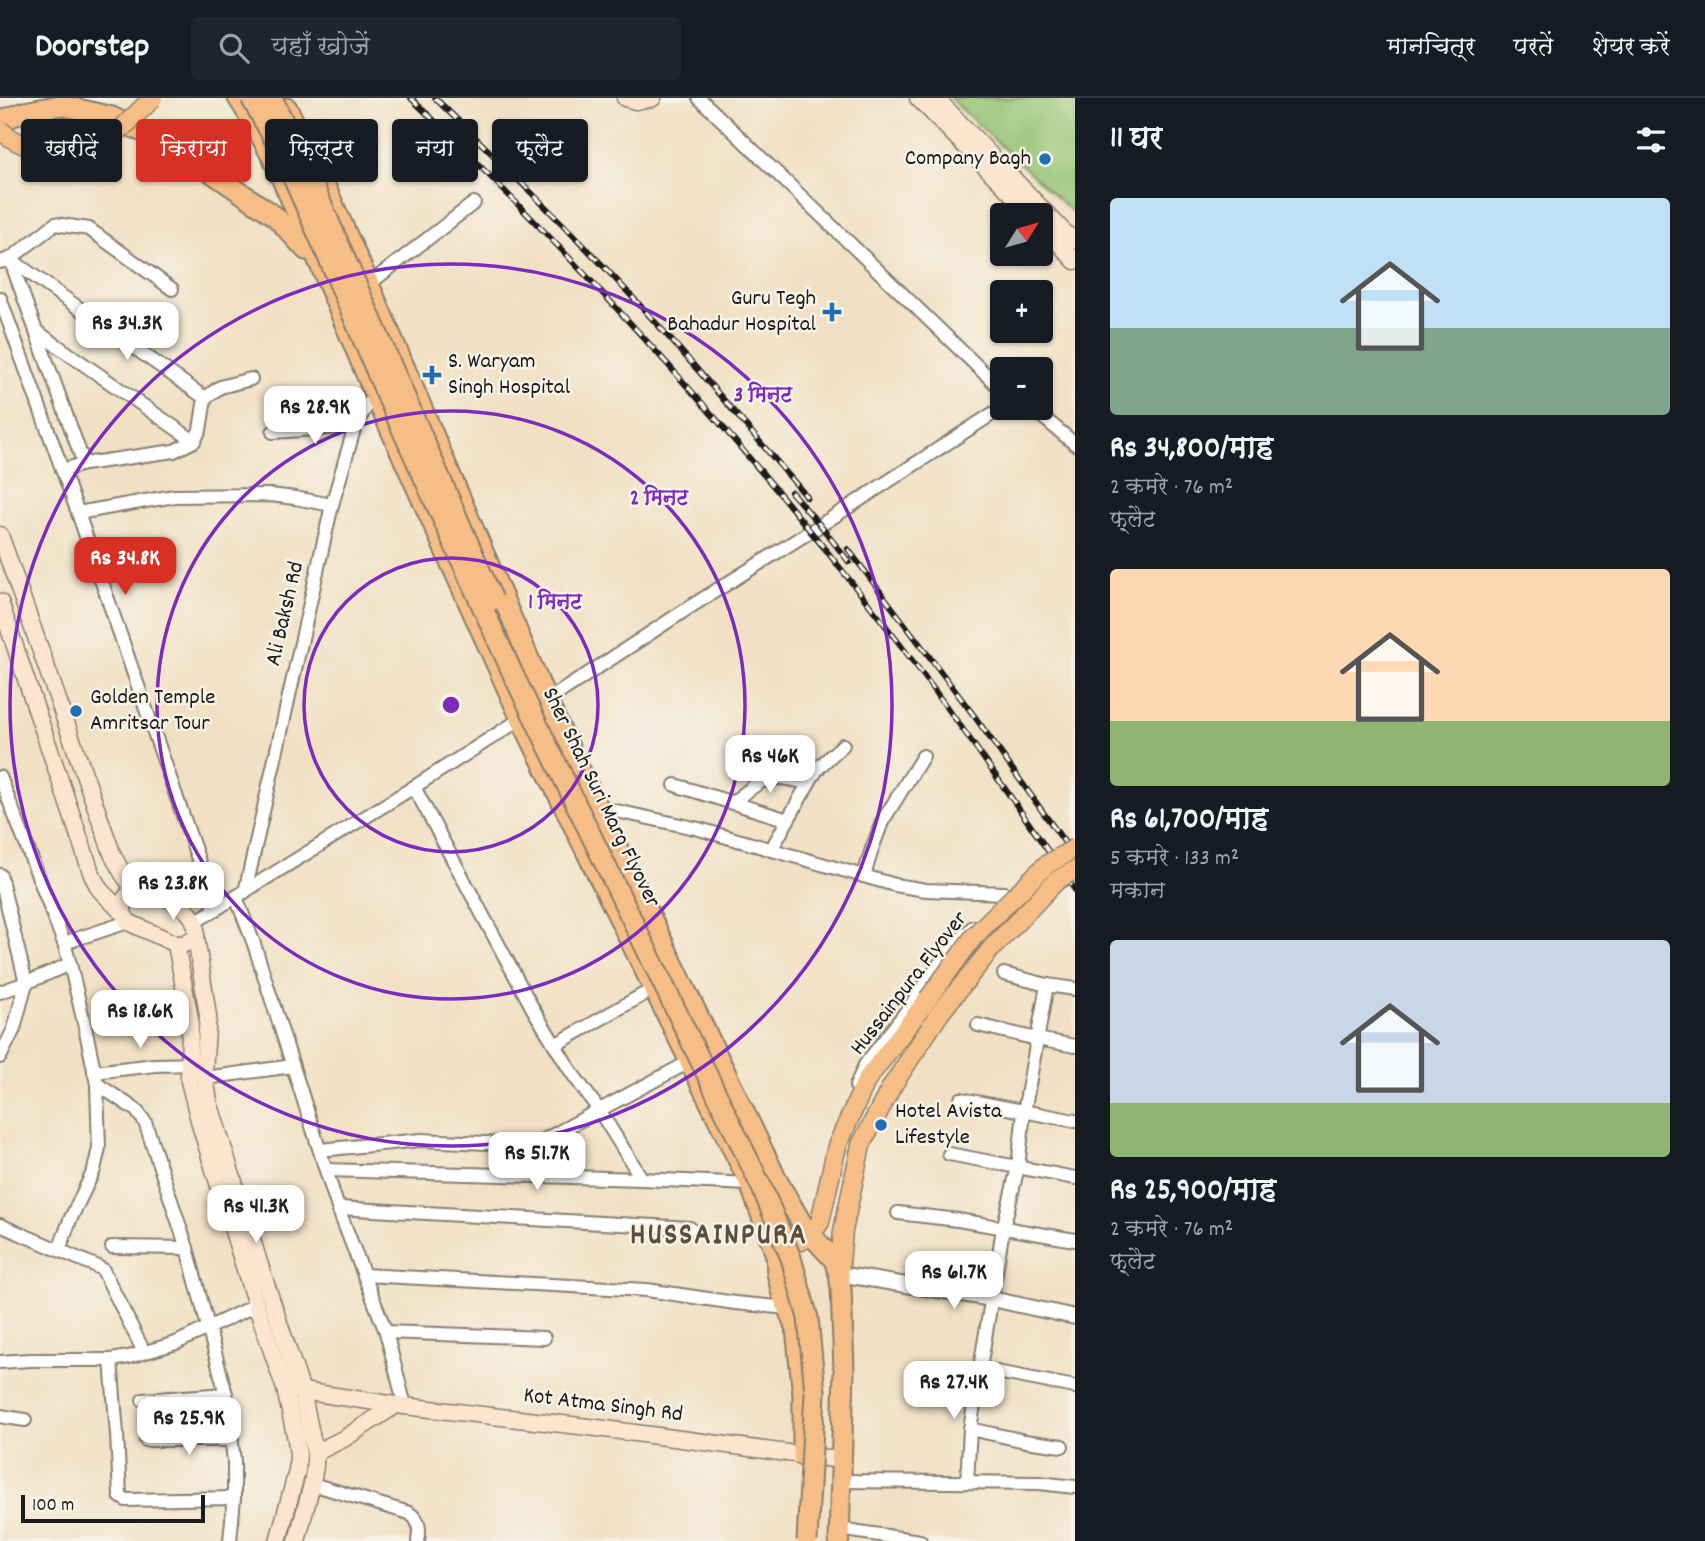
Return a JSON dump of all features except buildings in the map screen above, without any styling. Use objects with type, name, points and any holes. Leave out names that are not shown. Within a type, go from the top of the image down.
[{"type":"highway","points":[[238,98],[272,157],[374,393],[521,719],[750,1184],[776,1255],[777,1273],[796,1329],[803,1395],[798,1541]]},
{"type":"highway","name":"Sher Shah Suri Marg Flyover","points":[[251,98],[288,167],[386,394],[512,673],[762,1188],[791,1258],[808,1318],[815,1392],[807,1541]]},
{"type":"highway","name":"Sher Shah Suri Marg Flyover","points":[[272,98],[312,182],[522,667],[772,1186],[802,1255],[819,1315],[827,1394],[820,1541]]},
{"type":"highway","points":[[281,98],[317,169],[369,284],[547,701],[778,1182],[811,1240],[834,1260],[839,1275],[844,1371],[839,1535]]},
{"type":"highway","points":[[0,121],[24,112],[61,105],[112,117],[177,149],[275,216],[321,267]]},
{"type":"highway","points":[[776,1255],[784,1246],[811,1240]]},
{"type":"highway","points":[[796,1329],[808,1339],[821,1340],[832,1335],[842,1320]]},
{"type":"main road","points":[[0,130],[23,144],[43,149],[65,151],[86,148],[117,133],[153,98]]},
{"type":"main road","points":[[625,98],[636,101],[653,98]]},
{"type":"main road","points":[[918,98],[1020,203]]},
{"type":"main road","points":[[936,98],[1066,234],[1075,240]]},
{"type":"main road","points":[[1054,238],[1075,261]]},
{"type":"main road","points":[[0,535],[113,856],[133,888]]},
{"type":"main road","points":[[0,603],[92,875],[100,890],[126,917],[176,944],[190,942],[195,929]]},
{"type":"main road","name":"Hussainpura Flyover","points":[[811,1240],[820,1222],[837,1146],[867,1079],[975,935],[1046,865],[1075,848]]},
{"type":"main road","name":"Hussainpura Flyover","points":[[839,1275],[843,1231],[861,1145],[892,1086],[940,1013],[990,950],[1057,880],[1075,870]]},
{"type":"main road","points":[[126,917],[124,900],[133,888],[146,887],[183,906],[190,913],[195,929],[208,1016],[199,1068],[189,1081],[201,1128],[285,1390],[296,1439],[297,1471],[278,1541]]},
{"type":"main road","points":[[176,944],[199,1068],[303,1391],[315,1466],[297,1541]]},
{"type":"main road","name":"Kot Atma Singh Rd","points":[[285,1390],[841,1460]]},
{"type":"main road","points":[[315,1453],[401,1405]]},
{"type":"street","points":[[699,98],[990,378]]},
{"type":"street","points":[[369,284],[474,203]]},
{"type":"street","points":[[5,260],[55,224],[89,229],[173,289]]},
{"type":"street","points":[[5,260],[36,331],[84,464]]},
{"type":"street","points":[[5,260],[205,398]]},
{"type":"street","points":[[0,298],[215,908]]},
{"type":"street","points":[[36,331],[194,441]]},
{"type":"street","name":"Ali Baksh Rd","points":[[241,895],[332,505],[355,426],[374,393],[401,359]]},
{"type":"street","points":[[62,470],[84,464],[174,451],[194,441],[200,430],[205,398],[220,387],[251,379]]},
{"type":"street","points":[[195,929],[215,908],[241,895],[521,719],[693,605],[990,415]]},
{"type":"street","points":[[1046,420],[1075,444]]},
{"type":"street","points":[[273,432],[355,426]]},
{"type":"street","points":[[78,513],[174,496],[270,495],[332,505]]},
{"type":"street","points":[[771,850],[808,783],[820,766],[843,745]]},
{"type":"street","points":[[864,876],[882,822],[923,756]]},
{"type":"street","points":[[0,777],[6,808],[64,943],[95,1078],[99,1148],[97,1159],[69,1220],[59,1250]]},
{"type":"street","points":[[732,803],[767,778],[782,777],[808,783]]},
{"type":"street","points":[[675,785],[788,820]]},
{"type":"street","points":[[414,787],[533,1009],[642,1179]]},
{"type":"street","points":[[598,807],[699,829],[895,885],[926,890],[1004,893],[947,953],[864,1066],[824,1163],[829,1181]]},
{"type":"street","points":[[0,875],[26,983],[14,1029],[0,1057]]},
{"type":"street","points":[[241,895],[338,1208],[386,1332],[401,1405]]},
{"type":"street","points":[[64,943],[126,917]]},
{"type":"street","points":[[0,992],[70,964]]},
{"type":"street","points":[[1004,974],[1075,989]]},
{"type":"street","points":[[967,1482],[970,1429],[1003,1229],[1018,1167],[1024,1112],[1047,985]]},
{"type":"street","points":[[555,1045],[653,989]]},
{"type":"street","points":[[978,1025],[1037,1040],[1075,1046]]},
{"type":"street","points":[[320,1150],[421,1140],[527,1145],[538,1143],[689,1062]]},
{"type":"street","points":[[95,1078],[155,1065],[199,1068],[293,1066]]},
{"type":"street","points":[[95,1078],[136,1110],[145,1122],[187,1248],[226,1394],[232,1440],[234,1497],[230,1541]]},
{"type":"street","points":[[961,1099],[1075,1121]]},
{"type":"street","points":[[949,1154],[1075,1178]]},
{"type":"street","points":[[326,1170],[750,1184]]},
{"type":"street","points":[[338,1208],[690,1227]]},
{"type":"street","points":[[898,1213],[958,1220],[1075,1240]]},
{"type":"street","points":[[0,1225],[103,1270],[144,1352]]},
{"type":"street","points":[[112,1247],[187,1248]]},
{"type":"street","points":[[364,1275],[647,1290],[788,1308]]},
{"type":"street","points":[[839,1275],[992,1299],[1075,1317]]},
{"type":"street","points":[[0,1362],[111,1360],[129,1357],[176,1343],[256,1305]]},
{"type":"street","points":[[386,1332],[544,1338]]},
{"type":"street","points":[[111,1360],[121,1498],[234,1497]]},
{"type":"street","points":[[981,1369],[1075,1387]]},
{"type":"street","points":[[143,1400],[226,1394]]},
{"type":"street","points":[[0,1416],[24,1420]]},
{"type":"street","points":[[970,1429],[1062,1446]]},
{"type":"street","points":[[146,1440],[232,1440]]},
{"type":"street","points":[[840,1480],[1039,1483],[1075,1487]]},
{"type":"street","points":[[312,1484],[409,1513],[415,1517],[418,1524],[418,1541]]},
{"type":"street","points":[[839,1535],[920,1541]]},
{"type":"green space","name":"Company Bagh","points":[[950,98],[1075,98],[1075,215],[954,102]]},
{"type":"railway","points":[[411,98],[591,281],[763,473],[924,676],[1075,890]]},
{"type":"railway","points":[[435,98],[622,286],[807,497]]},
{"type":"railway","points":[[791,492],[849,562]]},
{"type":"railway","points":[[848,549],[975,717],[1075,857]]},
{"type":"place","name":"Company Bagh","points":[[1045,159]]},
{"type":"place","name":"Guru Tegh Bahadur Hospital","points":[[832,312]]},
{"type":"place","name":"S. Waryam Singh Hospital","points":[[432,375]]},
{"type":"place","name":"Golden Temple Amritsar Tour","points":[[76,711]]},
{"type":"place","name":"Hotel Avista Lifestyle","points":[[881,1125]]},
{"type":"district","name":"HUSSAINPURA","points":[[719,1237]]}]
